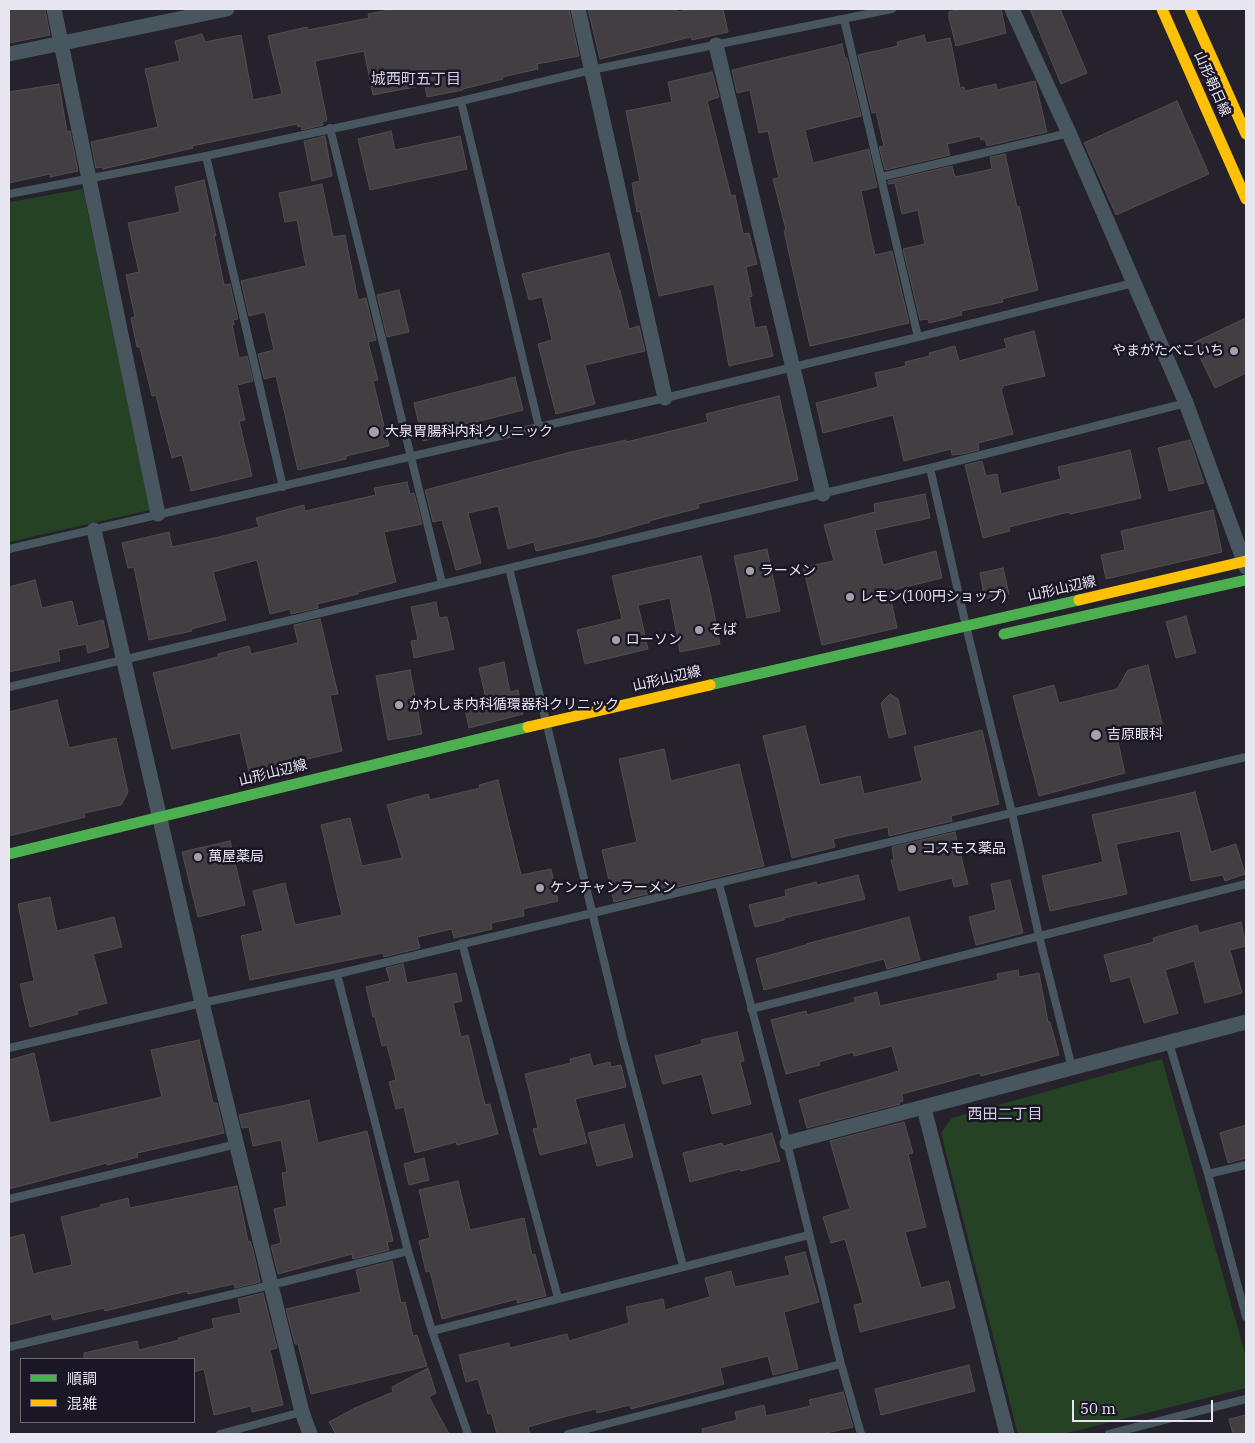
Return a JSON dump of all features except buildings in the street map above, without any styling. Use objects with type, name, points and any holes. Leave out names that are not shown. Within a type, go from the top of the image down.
[{"type":"main road","name":"山形朝日線","points":[[1162,9],[1246,198]]},
{"type":"main road","name":"山形朝日線","points":[[1190,9],[1246,134]]},
{"type":"main road","name":"山形山辺線","points":[[9,854],[546,722],[1246,563]]},
{"type":"main road","points":[[975,641],[1246,580]]},
{"type":"street","points":[[54,9],[158,514]]},
{"type":"street","points":[[9,54],[227,9]]},
{"type":"street","points":[[578,9],[665,398]]},
{"type":"street","points":[[1012,9],[1069,133],[1186,403],[1246,563]]},
{"type":"street","points":[[716,45],[823,494]]},
{"type":"street","points":[[94,530],[202,1002],[302,1412],[310,1434]]},
{"type":"street","points":[[787,1143],[1246,1022]]},
{"type":"street","points":[[924,1108],[1007,1434]]},
{"type":"lane","points":[[9,194],[206,156],[461,101],[591,70],[892,9]]},
{"type":"lane","points":[[844,19],[918,337]]},
{"type":"lane","points":[[461,101],[538,427]]},
{"type":"lane","points":[[330,128],[442,583]]},
{"type":"lane","points":[[881,177],[1069,133]]},
{"type":"lane","points":[[206,156],[283,487]]},
{"type":"lane","points":[[9,549],[665,398],[1133,283]]},
{"type":"lane","points":[[9,687],[823,494],[1186,403]]},
{"type":"lane","points":[[930,468],[966,626],[975,641],[1039,936],[1072,1068]]},
{"type":"lane","points":[[509,568],[623,1040],[683,1266]]},
{"type":"lane","points":[[9,1048],[202,1002],[337,974],[1246,757]]},
{"type":"lane","points":[[719,884],[787,1143],[841,1364],[861,1434]]},
{"type":"lane","points":[[751,1009],[1246,884]]},
{"type":"lane","points":[[462,944],[558,1298]]},
{"type":"lane","points":[[337,974],[408,1250],[432,1331],[468,1434]]},
{"type":"lane","points":[[1169,1043],[1208,1174],[1246,1317]]},
{"type":"lane","points":[[9,1199],[237,1144]]},
{"type":"lane","points":[[1208,1174],[1246,1165]]},
{"type":"lane","points":[[432,1331],[809,1235]]},
{"type":"lane","points":[[9,1347],[271,1285],[408,1250]]},
{"type":"lane","points":[[568,1434],[841,1364]]},
{"type":"lane","points":[[1109,1434],[1246,1399]]},
{"type":"lane","points":[[220,1434],[302,1412]]},
{"type":"green space","points":[[83,189],[150,510],[9,542],[9,202]]},
{"type":"green space","points":[[1162,1059],[1246,1357],[1246,1388],[1063,1434],[1018,1434],[941,1133],[952,1118]]},
{"type":"traffic: fast","points":[[1004,634],[1246,580]]},
{"type":"traffic: fast","points":[[710,685],[1079,600]]},
{"type":"traffic: fast","points":[[9,854],[528,727]]},
{"type":"traffic: slow","points":[[1162,9],[1246,199]]},
{"type":"traffic: slow","points":[[1190,9],[1246,134]]},
{"type":"traffic: slow","points":[[1079,600],[1246,561]]},
{"type":"traffic: slow","points":[[528,727],[710,685]]},
{"type":"place","name":"やまがたべこいち","points":[[1234,351]]},
{"type":"place","name":"大泉胃腸科内科クリニック","points":[[374,432]]},
{"type":"place","name":"ラーメン","points":[[750,571]]},
{"type":"place","name":"レモン(100円ショップ)","points":[[850,597]]},
{"type":"place","name":"そば","points":[[699,630]]},
{"type":"place","name":"ローソン","points":[[616,640]]},
{"type":"place","name":"かわしま内科循環器科クリニック","points":[[399,705]]},
{"type":"place","name":"吉原眼科","points":[[1096,735]]},
{"type":"place","name":"コスモス薬品","points":[[912,849]]},
{"type":"place","name":"萬屋薬局","points":[[198,857]]},
{"type":"place","name":"ケンチャンラーメン","points":[[540,888]]},
{"type":"district","name":"城西町五丁目","points":[[416,80]]},
{"type":"district","name":"西田二丁目","points":[[1005,1115]]}]
